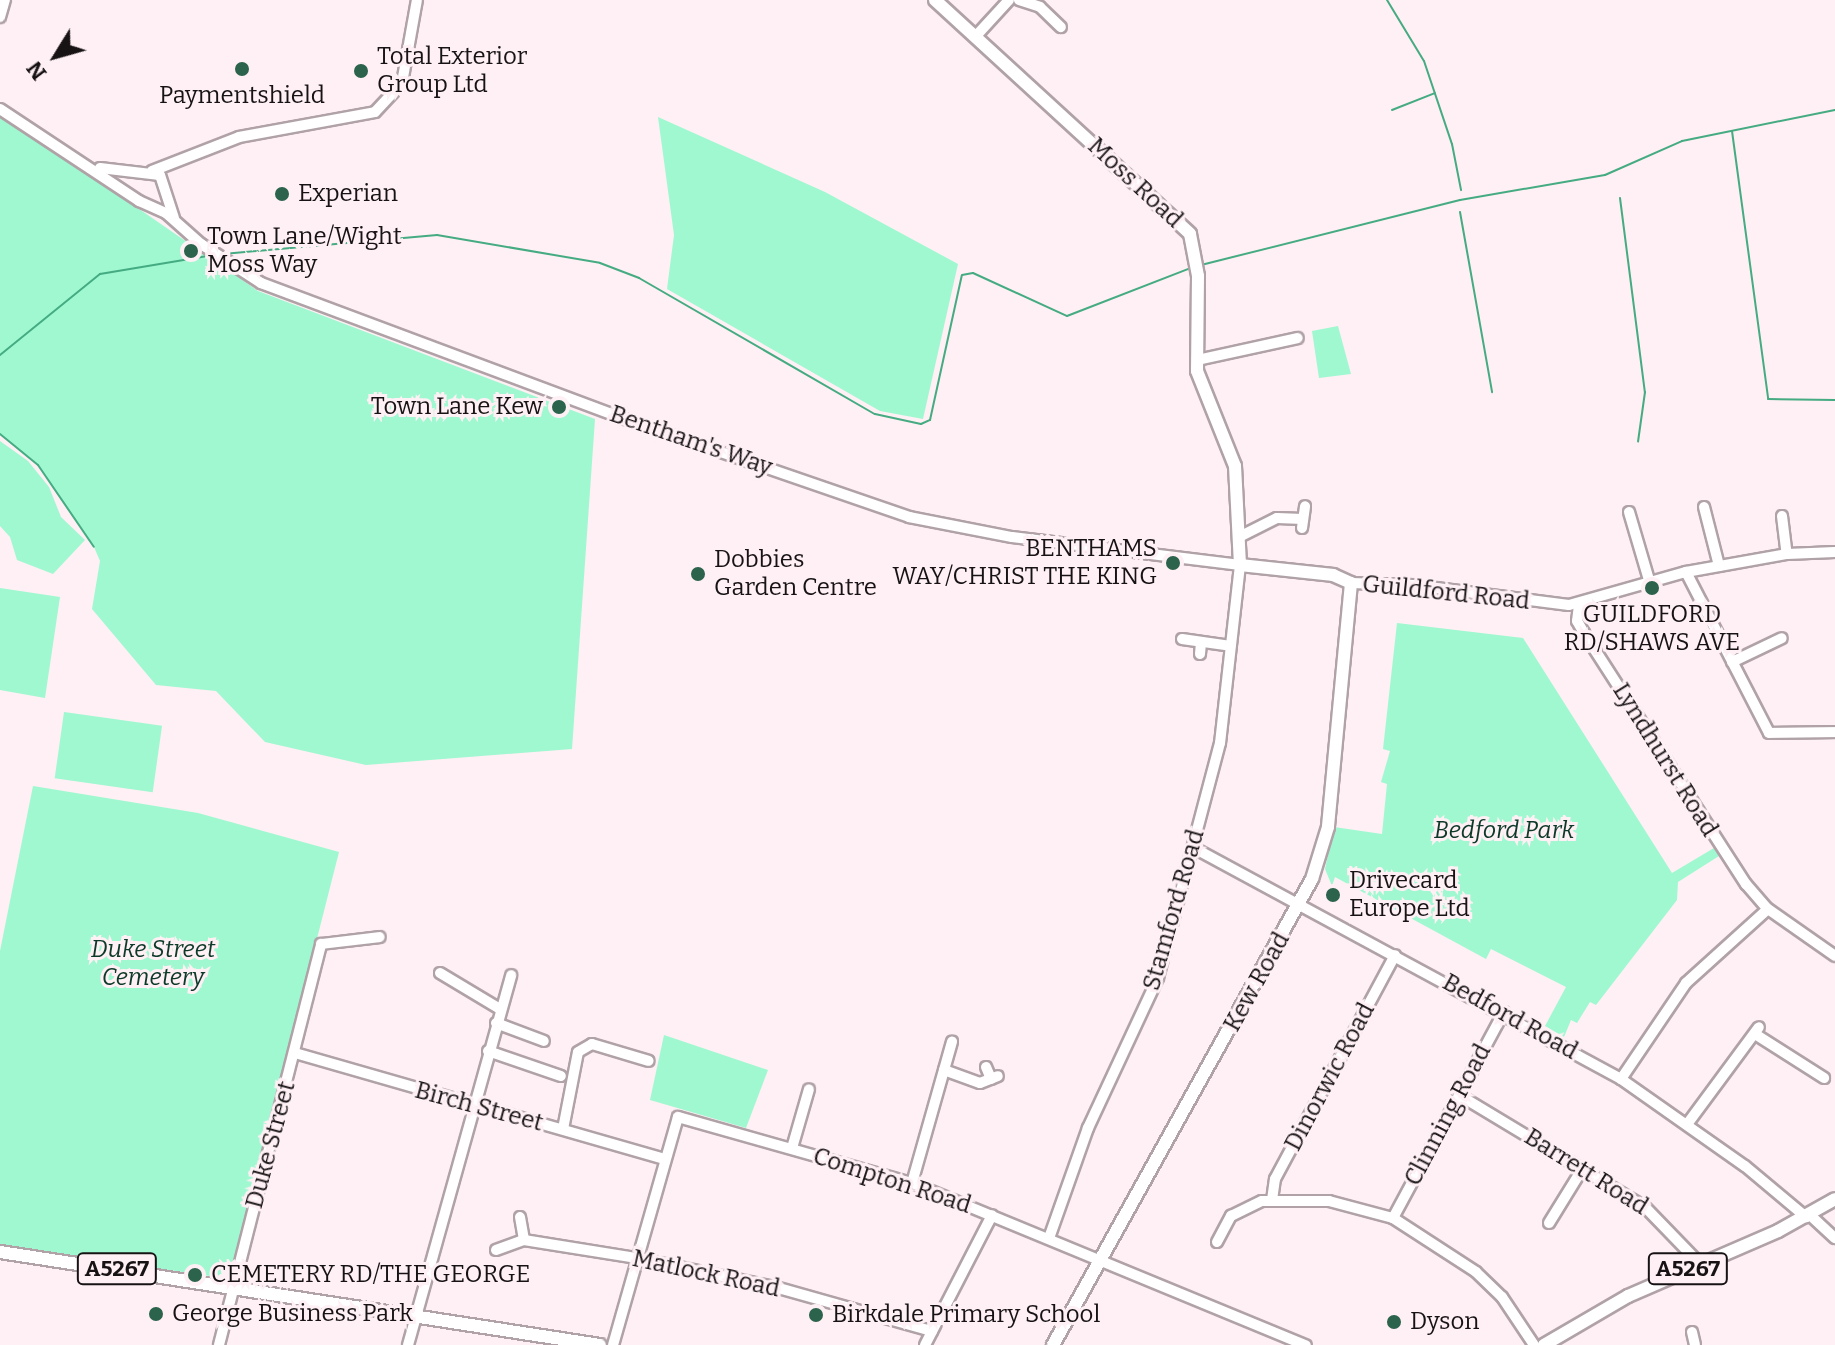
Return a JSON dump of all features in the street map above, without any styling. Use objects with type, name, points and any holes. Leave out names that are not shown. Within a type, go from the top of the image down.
[{"type":"main road","name":"Moss Road","points":[[935,0],[1190,234],[1197,267],[1197,371],[1235,466],[1241,536],[1240,565]]},
{"type":"main road","name":"Guildford Road","points":[[1240,565],[1333,575],[1351,583]]},
{"type":"main road","name":"Kew Road","points":[[1053,1345],[1301,905],[1328,827],[1351,583]]},
{"type":"main road","name":"A5267","points":[[1544,1345],[1601,1310],[1808,1216],[1835,1199]]},
{"type":"main road","name":"A5267","points":[[0,1252],[416,1312],[600,1345]]},
{"type":"street","points":[[0,17],[5,0]]},
{"type":"street","points":[[135,197],[132,186],[146,172],[239,137],[375,112],[402,83],[417,0]]},
{"type":"street","points":[[975,37],[1009,0]]},
{"type":"street","points":[[1019,0],[1040,7],[1061,27]]},
{"type":"street","points":[[0,109],[135,197]]},
{"type":"street","points":[[149,204],[165,187],[183,157]]},
{"type":"street","points":[[83,162],[146,172],[165,187]]},
{"type":"street","name":"Bentham's Way","points":[[165,187],[175,219]]},
{"type":"street","name":"Bentham's Way","points":[[135,197],[175,219],[211,251],[261,283],[909,517],[1012,537],[1240,565]]},
{"type":"street","points":[[1197,360],[1298,338]]},
{"type":"street","points":[[1241,536],[1277,518],[1302,524],[1305,506]]},
{"type":"street","points":[[1704,507],[1719,566]]},
{"type":"street","points":[[1629,512],[1649,580]]},
{"type":"street","points":[[1782,516],[1787,554]]},
{"type":"street","name":"Guildford Road","points":[[1351,583],[1363,580],[1579,605],[1649,580],[1686,572],[1787,554],[1835,552]]},
{"type":"street","name":"Stamford Road","points":[[1049,1238],[1088,1128],[1158,980],[1220,743],[1240,565]]},
{"type":"street","points":[[1686,572],[1769,733],[1835,732]]},
{"type":"street","name":"Lyndhurst Road","points":[[1579,605],[1577,621],[1720,847],[1768,909],[1835,956]]},
{"type":"street","points":[[1732,662],[1782,638]]},
{"type":"street","points":[[1182,639],[1231,646]]},
{"type":"street","points":[[1200,654],[1201,642]]},
{"type":"street","name":"Bedford Road","points":[[1194,848],[1504,1012],[1621,1079],[1688,1123],[1835,1238]]},
{"type":"street","points":[[1621,1079],[1686,983],[1768,909]]},
{"type":"street","name":"Duke Street","points":[[219,1345],[321,944],[380,937]]},
{"type":"street","name":"Dinorwic Road","points":[[1272,1200],[1275,1179],[1395,955]]},
{"type":"street","points":[[440,973],[500,1009]]},
{"type":"street","points":[[408,1345],[471,1107],[511,975]]},
{"type":"street","name":"Clinning Road","points":[[1393,1218],[1504,1012]]},
{"type":"street","points":[[496,1023],[544,1041]]},
{"type":"street","points":[[1688,1123],[1757,1031],[1823,1073]]},
{"type":"street","points":[[912,1183],[952,1042]]},
{"type":"street","points":[[563,1129],[578,1052],[592,1044],[649,1061]]},
{"type":"street","points":[[488,1051],[561,1076]]},
{"type":"street","name":"Birch Street","points":[[295,1053],[471,1107],[563,1129],[664,1159]]},
{"type":"street","points":[[944,1070],[970,1081],[995,1077],[986,1067]]},
{"type":"street","points":[[792,1148],[809,1089]]},
{"type":"street","name":"Barrett Road","points":[[1459,1095],[1645,1207],[1700,1264]]},
{"type":"street","name":"Compton Road","points":[[664,1159],[678,1117],[792,1148],[912,1183],[1306,1345]]},
{"type":"street","points":[[613,1345],[664,1159]]},
{"type":"street","points":[[1549,1223],[1583,1168]]},
{"type":"street","points":[[1217,1242],[1231,1216],[1245,1206],[1272,1200],[1329,1201],[1393,1218],[1476,1272],[1502,1297],[1534,1345]]},
{"type":"street","points":[[925,1345],[992,1215]]},
{"type":"street","points":[[496,1250],[524,1240],[520,1217]]},
{"type":"street","name":"Matlock Road","points":[[524,1240],[636,1258],[775,1287],[932,1331]]},
{"type":"street","points":[[1692,1332],[1695,1345]]},
{"type":"green space","points":[[0,113],[258,291],[595,419],[572,749],[366,765],[265,742],[216,691],[156,685],[92,609],[100,561],[94,547],[38,465],[0,434]]},
{"type":"green space","points":[[658,117],[825,192],[958,264],[923,419],[880,411],[667,289],[674,235]]},
{"type":"green space","points":[[1338,326],[1351,374],[1319,378],[1312,331]]},
{"type":"green space","points":[[0,441],[28,461],[49,487],[61,517],[85,540],[53,574],[17,560],[10,537],[0,526]]},
{"type":"green space","points":[[0,588],[60,597],[45,698],[0,690]]},
{"type":"green space","name":"Bedford Park","points":[[1397,623],[1523,638],[1672,873],[1714,848],[1719,856],[1678,882],[1677,900],[1596,1005],[1590,1002],[1577,1023],[1571,1020],[1564,1037],[1545,1026],[1566,987],[1491,949],[1486,959],[1335,877],[1332,886],[1325,869],[1334,827],[1382,834],[1387,784],[1381,782],[1390,751],[1383,749]]},
{"type":"green space","points":[[64,712],[162,726],[153,792],[55,778]]},
{"type":"green space","name":"Duke Street Cemetery","points":[[33,786],[198,813],[339,852],[234,1265],[216,1277],[0,1245],[0,951]]},
{"type":"green space","points":[[664,1035],[768,1070],[746,1128],[650,1100]]},
{"type":"waterway","points":[[1387,0],[1424,61],[1452,144],[1461,190]]},
{"type":"waterway","points":[[1392,110],[1435,93]]},
{"type":"waterway","points":[[1201,265],[1460,200],[1605,175],[1682,141],[1835,110]]},
{"type":"waterway","points":[[1732,131],[1768,399],[1835,400]]},
{"type":"waterway","points":[[1620,198],[1645,392],[1638,442]]},
{"type":"waterway","points":[[1460,212],[1492,392]]},
{"type":"waterway","points":[[223,254],[437,235],[600,263],[639,278],[875,414],[921,424],[930,420],[962,275],[973,273],[1067,316],[1191,268]]},
{"type":"waterway","points":[[0,355],[100,274],[213,255]]},
{"type":"waterway","points":[[0,434],[38,465],[94,547]]},
{"type":"place","name":"Paymentshield","points":[[242,69]]},
{"type":"place","name":"Total Exterior Group Ltd","points":[[361,71]]},
{"type":"place","name":"Experian","points":[[282,194]]},
{"type":"place","name":"Town Lane/Wight Moss Way","points":[[191,251]]},
{"type":"place","name":"Town Lane Kew","points":[[559,407]]},
{"type":"place","name":"BENTHAMS WAY/CHRIST THE KING","points":[[1173,563]]},
{"type":"place","name":"Dobbies Garden Centre","points":[[698,574]]},
{"type":"place","name":"GUILDFORD RD/SHAWS AVE","points":[[1652,588]]},
{"type":"place","name":"Drivecard Europe Ltd","points":[[1333,895]]},
{"type":"place","name":"CEMETERY RD/THE GEORGE","points":[[195,1275]]},
{"type":"place","name":"George Business Park","points":[[156,1314]]},
{"type":"place","name":"Birkdale Primary School","points":[[816,1315]]},
{"type":"place","name":"Dyson","points":[[1394,1322]]}]
